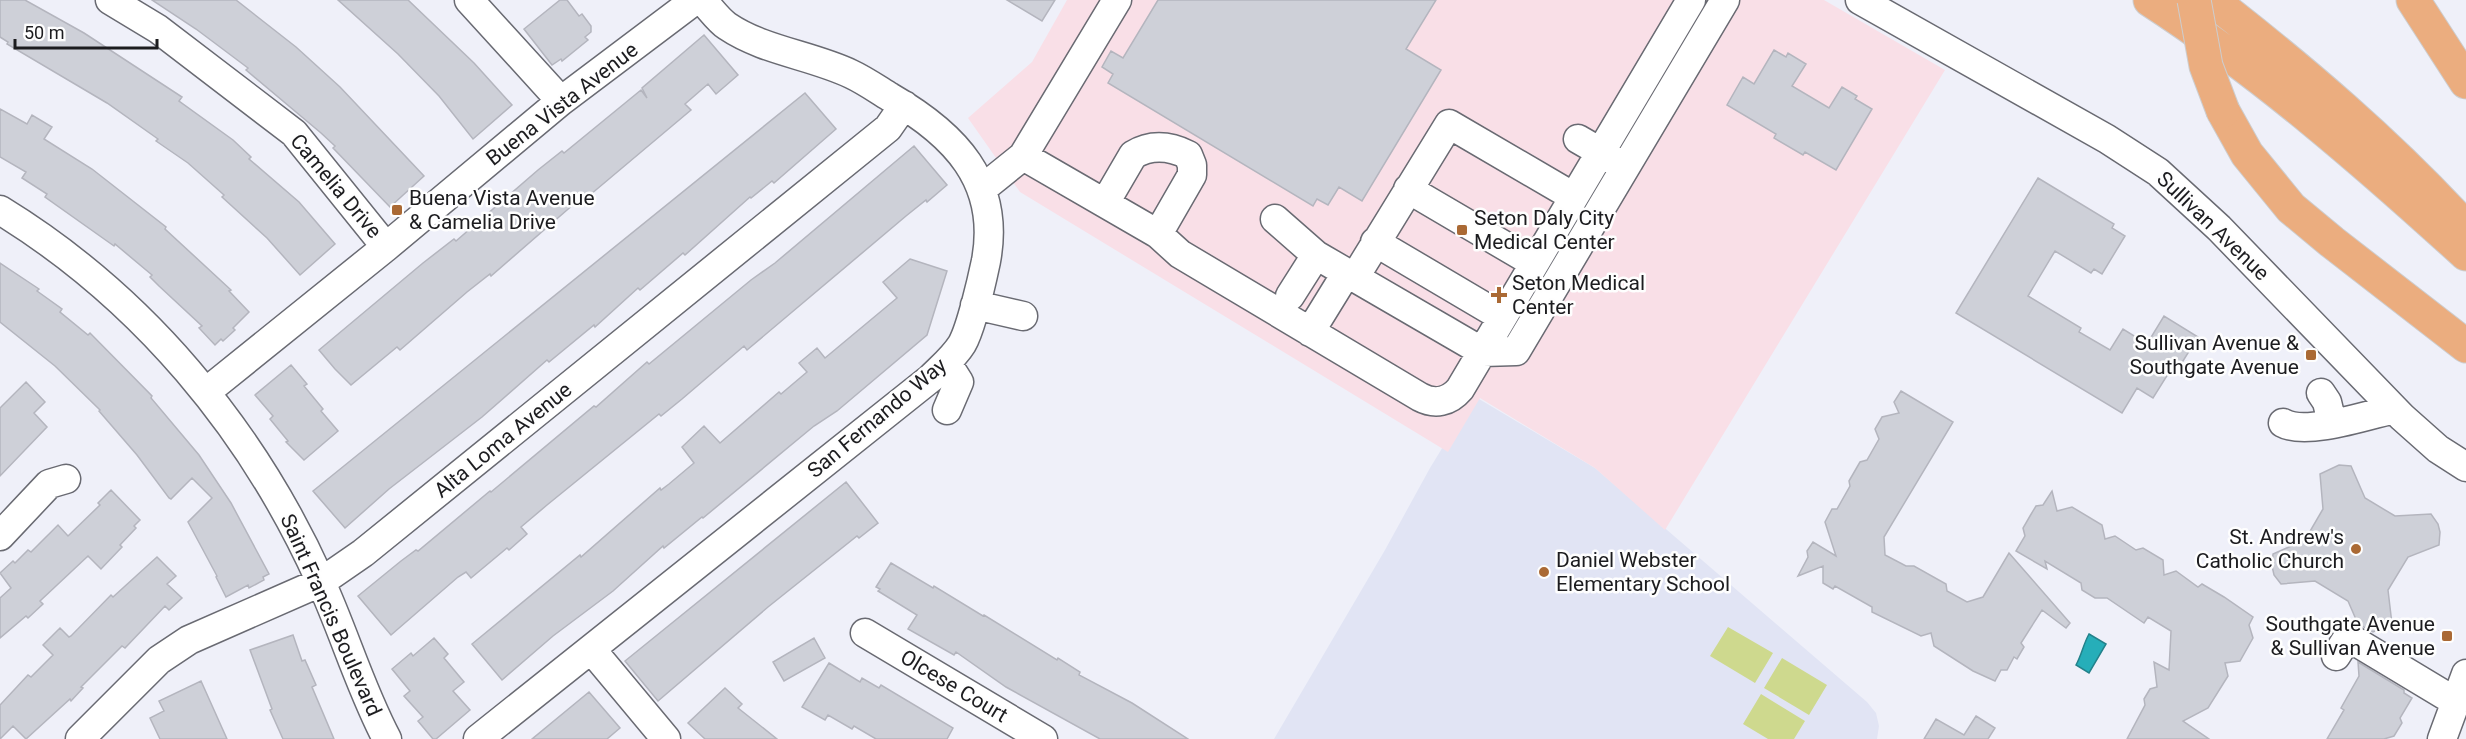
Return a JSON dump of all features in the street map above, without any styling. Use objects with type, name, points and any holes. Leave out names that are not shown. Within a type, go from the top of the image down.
[{"type":"highway","points":[[2150,0],[2223,50],[2310,117],[2362,160],[2466,254]]},
{"type":"highway","points":[[2194,0],[2206,66],[2223,111],[2247,154],[2291,208],[2466,346]]},
{"type":"highway","points":[[2212,0],[2333,98],[2393,153],[2466,228]]},
{"type":"highway","points":[[2414,0],[2466,82]]},
{"type":"street","name":"Camelia Drive","points":[[110,0],[158,29],[294,133],[386,247]]},
{"type":"street","points":[[469,0],[561,102]]},
{"type":"street","name":"Buena Vista Avenue","points":[[206,392],[561,102],[695,0]]},
{"type":"street","name":"San Fernando Way","points":[[478,739],[591,650],[852,453],[946,363],[962,343],[975,305],[984,271],[988,237],[987,212],[982,189],[969,164],[952,142],[904,105],[850,74],[758,41],[726,26],[702,0]]},
{"type":"street","points":[[982,189],[1023,156],[1117,0]]},
{"type":"street","points":[[1023,156],[1237,278],[1310,332],[1420,397],[1433,402],[1446,400],[1456,394],[1483,352],[1574,197],[1589,145],[1630,104],[1691,0]]},
{"type":"street","points":[[1275,219],[1316,255],[1483,352],[1516,351],[1724,0]]},
{"type":"street","name":"Sullivan Avenue","points":[[1860,0],[2097,133],[2158,172],[2212,220],[2394,409],[2438,449],[2466,467]]},
{"type":"street","points":[[1662,50],[1687,65]]},
{"type":"street","points":[[1630,104],[1655,118]]},
{"type":"street","name":"Alta Loma Avenue","points":[[97,733],[159,660],[189,639],[321,582],[363,553],[879,136],[888,128],[904,105]]},
{"type":"street","points":[[1310,332],[1375,242],[1449,124],[1574,197]]},
{"type":"street","points":[[1589,145],[1626,166]]},
{"type":"street","points":[[1105,203],[1133,155],[1141,150],[1166,147],[1188,155],[1192,165],[1192,175],[1158,234]]},
{"type":"street","points":[[1408,189],[1534,264],[1571,258]]},
{"type":"street","name":"Saint Francis Boulevard","points":[[0,210],[55,247],[138,317],[206,392],[272,485],[321,582],[360,682],[387,739]]},
{"type":"street","points":[[1375,242],[1502,318]]},
{"type":"street","points":[[1290,296],[1316,255]]},
{"type":"street","points":[[1534,264],[1546,301]]},
{"type":"street","points":[[975,305],[1023,316]]},
{"type":"street","points":[[946,363],[959,382],[947,410]]},
{"type":"street","points":[[2321,393],[2332,423]]},
{"type":"street","points":[[2283,423],[2306,428],[2394,409]]},
{"type":"street","points":[[0,536],[48,484],[66,479]]},
{"type":"street","name":"Olcese Court","points":[[865,633],[1043,739]]},
{"type":"street","points":[[2342,647],[2456,702]]},
{"type":"street","points":[[591,650],[666,739]]},
{"type":"street","points":[[2442,739],[2466,674]]},
{"type":"shaded area","name":"Seton Medical Center","points":[[1067,0],[1824,0],[1945,70],[1665,530],[1595,468],[1480,398],[1448,452],[1020,192],[968,118],[1032,62]]},
{"type":"shaded area","name":"Daniel Webster Elementary School","points":[[1474,396],[1595,468],[1867,702],[1876,713],[1879,726],[1877,739],[1274,739]]},
{"type":"green space","points":[[1728,627],[1773,653],[1755,683],[1710,656]]},
{"type":"green space","points":[[1782,658],[1827,685],[1809,715],[1764,688]]},
{"type":"green space","points":[[1761,694],[1805,721],[1794,739],[1768,739],[1743,724]]},
{"type":"water","points":[[2089,634],[2106,644],[2089,673],[2076,665]]},
{"type":"building","points":[[0,0],[25,0],[84,33],[182,97],[179,101],[233,140],[251,157],[249,159],[299,202],[335,244],[300,275],[267,238],[222,197],[224,195],[188,163],[156,141],[158,139],[107,103],[7,44],[8,42],[0,37]]},
{"type":"building","points":[[152,0],[236,0],[296,47],[340,87],[424,176],[390,207],[333,148],[335,146],[246,70],[248,68]]},
{"type":"building","points":[[338,0],[408,0],[474,63],[512,105],[473,139],[439,96],[398,54]]},
{"type":"building","points":[[560,0],[567,0],[579,16],[582,14],[591,26],[591,32],[585,37],[588,40],[562,61],[561,59],[552,65],[524,29]]},
{"type":"building","points":[[1007,0],[1055,0],[1042,21]]},
{"type":"building","points":[[1158,0],[1436,0],[1406,49],[1441,70],[1362,201],[1339,187],[1328,205],[1317,199],[1313,206],[1108,83],[1113,74],[1102,67],[1111,51],[1123,58]]},
{"type":"building","points":[[704,35],[738,75],[716,94],[708,84],[685,104],[691,110],[584,200],[582,197],[491,276],[490,274],[467,292],[400,350],[397,347],[351,385],[335,369],[319,350],[423,263],[454,239],[456,241],[538,170],[562,151],[564,153],[641,90],[647,98],[642,88]]},
{"type":"building","points":[[1774,50],[1786,57],[1788,53],[1806,64],[1792,86],[1829,108],[1842,87],[1857,96],[1855,99],[1872,109],[1836,170],[1805,152],[1803,155],[1774,138],[1776,134],[1727,105],[1743,77],[1754,84]]},
{"type":"building","points":[[805,93],[836,129],[774,183],[772,181],[750,197],[685,255],[683,253],[640,290],[638,288],[595,327],[594,325],[549,362],[547,360],[482,417],[389,489],[345,528],[313,491]]},
{"type":"building","points":[[0,109],[27,124],[32,115],[52,127],[44,139],[92,169],[166,227],[165,229],[231,290],[229,291],[249,312],[233,328],[235,330],[215,345],[199,328],[202,326],[150,277],[152,275],[115,244],[114,246],[45,197],[47,194],[22,178],[26,172],[0,157]]},
{"type":"building","points":[[914,146],[947,185],[906,216],[747,350],[744,346],[661,416],[659,414],[547,505],[521,527],[527,534],[509,550],[507,548],[471,578],[466,572],[458,577],[391,635],[358,596],[401,561],[416,550],[418,551],[594,406],[596,407],[647,362],[649,364],[775,263]]},
{"type":"building","points":[[2038,178],[2114,224],[2112,228],[2125,236],[2102,274],[2094,269],[2091,273],[2055,251],[2028,296],[2081,328],[2079,332],[2110,350],[2123,329],[2147,344],[2164,316],[2198,337],[2178,369],[2173,366],[2153,398],[2137,388],[2122,413],[1956,313]]},
{"type":"building","points":[[910,259],[947,271],[927,335],[837,411],[814,426],[703,518],[664,548],[663,546],[613,591],[553,636],[502,680],[472,644],[580,555],[581,557],[660,488],[661,490],[694,463],[682,447],[704,426],[720,443],[779,392],[781,394],[807,372],[799,363],[817,348],[825,358],[897,298],[883,282]]},
{"type":"building","points":[[0,263],[39,289],[37,291],[62,309],[60,312],[88,335],[90,333],[152,396],[151,398],[199,455],[231,503],[269,574],[263,577],[264,580],[249,588],[248,585],[226,597],[188,522],[212,498],[192,478],[171,499],[169,498],[100,410],[55,366],[0,322]]},
{"type":"building","points":[[291,365],[307,384],[304,386],[323,409],[321,411],[338,431],[304,460],[286,442],[288,441],[270,419],[273,416],[255,395]]},
{"type":"building","points":[[26,382],[45,402],[34,413],[47,427],[0,476],[0,408]]},
{"type":"building","points":[[1901,391],[1953,422],[1884,537],[1885,555],[1906,566],[1914,566],[1946,584],[1947,591],[1967,602],[1983,597],[2009,553],[2070,623],[2066,628],[2042,610],[2021,643],[2024,647],[2017,659],[2014,657],[2007,670],[2001,670],[1995,681],[1973,671],[1934,646],[1931,633],[1921,636],[1872,612],[1872,607],[1835,586],[1833,589],[1823,583],[1823,566],[1798,576],[1808,557],[1807,551],[1813,542],[1836,556],[1825,522],[1832,509],[1837,509],[1860,462],[1867,460],[1879,439],[1875,429],[1882,417],[1899,413],[1894,402]]},
{"type":"building","points":[[2339,465],[2351,466],[2365,498],[2395,516],[2431,514],[2440,532],[2439,545],[2408,557],[2388,590],[2392,624],[2373,632],[2358,624],[2348,601],[2315,581],[2281,584],[2274,575],[2272,566],[2273,554],[2305,540],[2323,509],[2320,474]]},
{"type":"building","points":[[846,482],[878,523],[859,538],[857,536],[768,607],[658,701],[625,661]]},
{"type":"building","points":[[111,490],[140,520],[134,526],[136,528],[120,545],[122,547],[101,569],[88,556],[40,601],[43,604],[28,618],[26,616],[0,638],[0,598],[11,588],[0,573],[28,550],[31,552],[58,525],[68,536],[100,505],[98,503]]},
{"type":"building","points":[[2052,491],[2057,511],[2072,507],[2102,525],[2105,539],[2115,536],[2136,550],[2143,548],[2163,560],[2164,575],[2176,571],[2198,587],[2202,584],[2253,617],[2249,625],[2253,638],[2240,661],[2225,663],[2228,676],[2208,708],[2183,721],[2209,739],[2127,739],[2145,705],[2144,699],[2150,689],[2157,687],[2154,662],[2169,670],[2171,631],[2148,617],[2144,623],[2107,598],[2095,598],[2082,590],[2081,583],[2045,561],[2047,569],[2016,551],[2025,536],[2023,528],[2036,506],[2043,505]]},
{"type":"building","points":[[157,557],[176,576],[167,584],[182,598],[169,610],[165,606],[125,648],[122,646],[81,687],[83,688],[71,701],[70,699],[26,739],[13,726],[0,739],[0,705],[28,675],[31,677],[53,655],[43,645],[60,628],[69,637],[71,636],[111,595],[113,597]]},
{"type":"building","points":[[891,563],[984,615],[1057,660],[1058,658],[1080,672],[1079,675],[1132,703],[1188,739],[1100,739],[1006,687],[956,652],[954,655],[908,629],[917,615],[878,591],[880,589],[876,587]]},
{"type":"building","points":[[293,635],[302,661],[305,660],[316,685],[312,687],[334,739],[283,739],[270,710],[272,709],[250,650]]},
{"type":"building","points":[[434,638],[448,654],[444,658],[464,682],[453,691],[470,710],[436,739],[433,739],[418,721],[423,717],[404,696],[410,691],[392,669],[411,653],[413,656]]},
{"type":"building","points":[[814,638],[825,658],[784,681],[773,662]]},
{"type":"building","points":[[2358,662],[2404,690],[2404,693],[2412,698],[2400,718],[2402,723],[2394,736],[2384,739],[2327,739],[2344,710],[2341,708],[2359,676]]},
{"type":"building","points":[[829,663],[860,682],[862,678],[879,688],[881,685],[953,728],[947,739],[876,739],[854,726],[852,729],[828,715],[825,720],[802,707]]},
{"type":"building","points":[[201,681],[227,739],[160,739],[150,718],[164,711],[159,701]]},
{"type":"building","points":[[725,688],[742,704],[738,708],[777,739],[705,739],[688,723]]},
{"type":"building","points":[[589,692],[620,728],[607,739],[532,739]]},
{"type":"building","points":[[1976,716],[1995,728],[1988,739],[1924,739],[1936,719],[1964,735]]},
{"type":"place","name":"Buena Vista Avenue & Camelia Drive","points":[[397,210]]},
{"type":"place","name":"Seton Daly City Medical Center","points":[[1462,230]]},
{"type":"place","name":"Seton Medical Center","points":[[1499,295]]},
{"type":"place","name":"Sullivan Avenue & Southgate Avenue","points":[[2311,355]]},
{"type":"place","name":"St. Andrew's Catholic Church","points":[[2356,549]]},
{"type":"place","name":"Daniel Webster Elementary School","points":[[1544,572]]},
{"type":"place","name":"Southgate Avenue & Sullivan Avenue","points":[[2447,636]]}]
